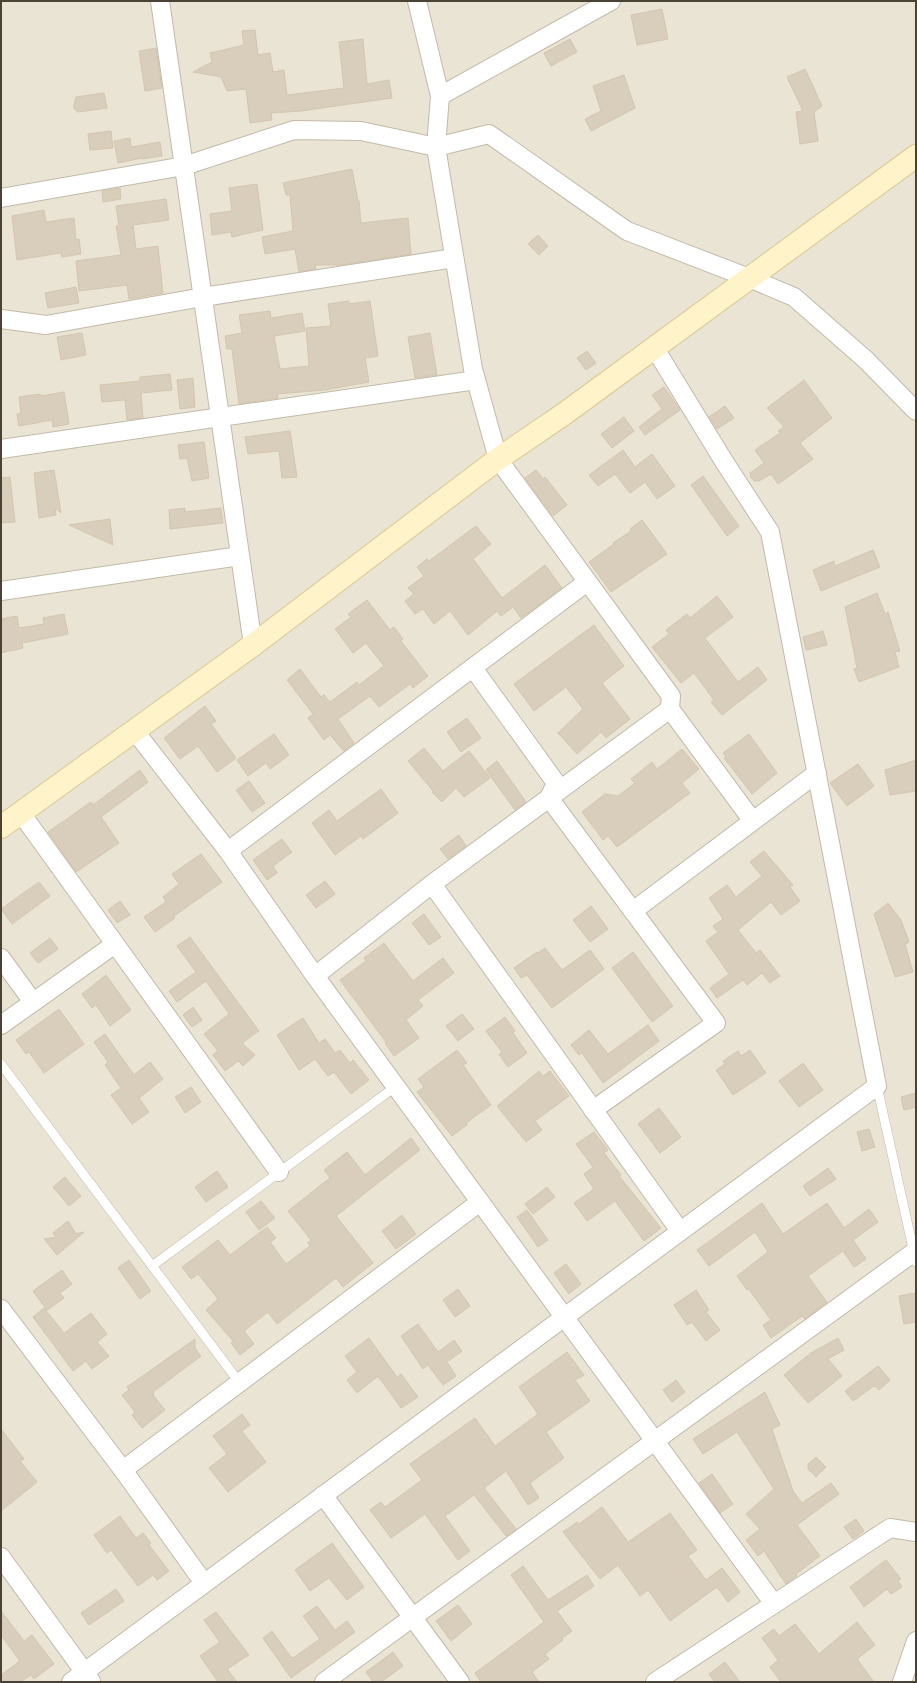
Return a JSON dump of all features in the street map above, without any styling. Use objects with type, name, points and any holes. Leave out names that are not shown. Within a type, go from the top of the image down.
[{"type":"street","points":[[160,1],[253,645]]},
{"type":"street","points":[[417,1],[440,96],[436,146],[454,258],[476,380],[498,460],[671,696],[670,709],[752,820]]},
{"type":"street","points":[[440,96],[611,1]]},
{"type":"street","points":[[1,198],[184,166],[294,130],[361,130],[436,146],[489,134],[627,231],[794,297],[866,360],[916,411]]},
{"type":"street","points":[[1,828],[253,645],[498,460],[564,414],[916,156]]},
{"type":"street","points":[[1,319],[46,325],[203,297],[454,258]]},
{"type":"street","points":[[1,1557],[82,1679],[204,1583],[877,1086],[770,532],[725,463],[654,347]]},
{"type":"street","points":[[1,449],[476,380]]},
{"type":"street","points":[[1,591],[240,556]]},
{"type":"street","points":[[228,850],[587,582]]},
{"type":"street","points":[[473,668],[556,783],[549,798]]},
{"type":"street","points":[[315,976],[432,884],[670,709]]},
{"type":"street","points":[[134,730],[228,850],[315,976],[395,1087],[774,1604]]},
{"type":"street","points":[[633,911],[816,772]]},
{"type":"street","points":[[549,798],[716,1023],[593,1110]]},
{"type":"street","points":[[21,813],[279,1172]]},
{"type":"street","points":[[432,884],[680,1231]]},
{"type":"street","points":[[1,1025],[115,944]]},
{"type":"street","points":[[1,958],[33,1002]]},
{"type":"street","points":[[123,1470],[238,1382],[480,1202]]},
{"type":"street","points":[[324,1682],[655,1440],[915,1257]]},
{"type":"street","points":[[1,1309],[123,1470],[204,1583]]},
{"type":"street","points":[[323,1495],[460,1682]]},
{"type":"street","points":[[655,1682],[890,1528],[916,1532]]},
{"type":"street","points":[[902,1682],[916,1641]]},
{"type":"lane","points":[[1,1064],[238,1382]]},
{"type":"lane","points":[[877,1086],[915,1257]]},
{"type":"lane","points":[[152,1266],[395,1087]]},
{"type":"shaded area","points":[[1,1],[916,1],[916,1682],[1,1682]]},
{"type":"building","points":[[662,9],[668,39],[637,45],[631,15]]},
{"type":"building","points":[[255,30],[258,55],[270,53],[273,72],[284,70],[287,95],[344,88],[339,42],[363,39],[367,84],[389,80],[392,98],[301,111],[271,113],[272,120],[250,123],[246,89],[227,91],[221,77],[193,72],[212,62],[210,53],[244,45],[242,31]]},
{"type":"building","points":[[570,39],[577,52],[551,66],[544,53]]},
{"type":"building","points":[[156,48],[162,88],[145,91],[139,51]]},
{"type":"building","points":[[805,69],[822,106],[814,112],[818,141],[800,144],[796,112],[803,111],[787,77]]},
{"type":"building","points":[[624,75],[635,108],[591,131],[585,119],[601,111],[593,86]]},
{"type":"building","points":[[104,93],[107,108],[78,112],[74,109],[76,97]]},
{"type":"building","points":[[111,131],[113,148],[90,150],[88,134]]},
{"type":"building","points":[[130,138],[131,147],[160,142],[162,156],[118,163],[114,141]]},
{"type":"building","points":[[352,169],[359,201],[361,223],[408,218],[411,254],[342,265],[315,265],[316,269],[299,272],[295,249],[265,254],[262,237],[293,231],[290,195],[286,195],[283,183]]},
{"type":"building","points":[[257,184],[263,230],[232,237],[231,232],[212,235],[210,214],[232,211],[229,188]]},
{"type":"building","points":[[120,188],[121,199],[103,202],[102,191]]},
{"type":"building","points":[[166,199],[169,220],[133,225],[136,249],[158,246],[163,293],[129,299],[127,285],[79,291],[76,261],[121,255],[116,226],[119,226],[116,206]]},
{"type":"building","points":[[44,210],[46,222],[74,218],[76,240],[79,239],[81,254],[62,257],[61,253],[17,260],[12,216]]},
{"type":"building","points":[[538,235],[548,246],[539,255],[528,244]]},
{"type":"building","points":[[76,287],[79,303],[48,308],[45,293]]},
{"type":"building","points":[[349,301],[349,304],[370,301],[378,356],[365,358],[369,382],[325,390],[277,394],[278,398],[239,404],[232,349],[227,349],[225,336],[242,333],[239,315],[270,311],[271,318],[302,313],[305,331],[274,336],[280,369],[309,366],[306,328],[331,326],[328,304]]},
{"type":"building","points":[[82,333],[86,355],[61,360],[57,337]]},
{"type":"building","points":[[430,333],[437,375],[415,378],[408,337]]},
{"type":"building","points":[[587,351],[596,363],[586,370],[577,358]]},
{"type":"building","points":[[170,374],[172,390],[141,393],[143,418],[127,420],[125,400],[102,402],[100,385],[140,381],[140,377]]},
{"type":"building","points":[[193,378],[195,407],[180,409],[177,380]]},
{"type":"building","points":[[804,380],[832,418],[800,443],[813,459],[778,484],[771,474],[759,481],[754,481],[751,478],[750,473],[764,463],[755,450],[780,433],[778,431],[784,427],[767,408]]},
{"type":"building","points":[[664,387],[680,410],[645,435],[639,427],[662,409],[652,395]]},
{"type":"building","points":[[64,392],[69,424],[53,427],[52,420],[19,426],[17,414],[21,413],[19,397],[40,394],[41,396]]},
{"type":"building","points":[[725,406],[734,418],[717,429],[709,417]]},
{"type":"building","points":[[624,417],[634,431],[612,448],[601,434]]},
{"type":"building","points":[[290,431],[297,477],[282,478],[279,451],[248,454],[245,437]]},
{"type":"building","points":[[204,442],[209,478],[192,481],[187,458],[180,459],[178,445]]},
{"type":"building","points":[[623,450],[635,467],[652,454],[675,486],[657,499],[645,482],[630,493],[615,474],[598,486],[589,475]]},
{"type":"building","points":[[54,470],[61,513],[55,508],[56,515],[39,518],[34,473]]},
{"type":"building","points":[[536,470],[543,479],[545,477],[567,505],[553,516],[525,478]]},
{"type":"building","points":[[703,476],[739,526],[727,536],[691,485]]},
{"type":"building","points":[[10,477],[15,522],[1,523],[1,478]]},
{"type":"building","points":[[185,508],[185,512],[221,508],[223,523],[170,529],[169,510]]},
{"type":"building","points":[[110,519],[113,545],[69,525]]},
{"type":"building","points":[[642,520],[667,554],[611,592],[589,562],[631,531],[630,529]]},
{"type":"building","points":[[476,526],[491,544],[473,559],[502,598],[545,565],[562,588],[521,618],[513,607],[501,616],[497,611],[468,635],[450,611],[434,624],[423,609],[415,614],[405,601],[414,594],[408,588],[424,576],[417,567],[427,559],[429,561]]},
{"type":"building","points":[[873,550],[880,567],[821,591],[813,570],[834,561],[835,566]]},
{"type":"building","points":[[877,593],[885,614],[888,612],[900,651],[895,652],[899,667],[859,682],[854,669],[857,668],[845,607]]},
{"type":"building","points":[[717,596],[733,617],[705,638],[738,682],[758,667],[767,680],[722,715],[711,702],[714,700],[694,673],[681,683],[652,647],[669,634],[666,630],[687,614],[690,618]]},
{"type":"building","points":[[367,600],[390,630],[394,627],[403,639],[401,641],[428,676],[413,688],[410,684],[379,707],[370,696],[338,719],[354,743],[344,751],[330,735],[324,740],[308,718],[313,714],[287,680],[300,669],[321,697],[324,695],[330,702],[357,682],[359,685],[384,666],[366,643],[353,653],[335,629],[351,617],[348,614]]},
{"type":"building","points":[[64,614],[68,634],[22,643],[23,648],[1,653],[1,619],[17,616],[19,628],[44,624],[43,618]]},
{"type":"building","points":[[594,625],[624,666],[602,683],[630,719],[606,738],[601,732],[577,754],[558,733],[583,709],[566,687],[534,711],[514,684]]},
{"type":"building","points":[[823,631],[827,645],[806,650],[803,637]]},
{"type":"building","points":[[205,706],[216,721],[211,724],[236,758],[217,772],[198,746],[180,759],[164,738]]},
{"type":"building","points":[[467,718],[481,738],[461,752],[447,732]]},
{"type":"building","points":[[274,734],[289,755],[270,769],[266,763],[248,776],[237,760]]},
{"type":"building","points":[[749,734],[777,773],[752,794],[724,758],[726,757],[723,753]]},
{"type":"building","points":[[424,748],[443,771],[469,751],[490,778],[464,797],[456,788],[442,802],[432,792],[433,791],[408,761]]},
{"type":"building","points":[[682,749],[699,769],[682,783],[690,793],[617,847],[608,836],[603,840],[582,812],[605,794],[618,796],[635,783],[631,779],[652,762],[657,769]]},
{"type":"building","points":[[916,760],[916,791],[890,795],[885,770]]},
{"type":"building","points":[[497,761],[526,802],[515,810],[486,770]]},
{"type":"building","points":[[858,764],[874,786],[847,806],[830,783]]},
{"type":"building","points":[[140,770],[148,782],[101,817],[119,843],[76,872],[48,832],[91,802],[93,805]]},
{"type":"building","points":[[249,781],[265,803],[252,812],[236,790]]},
{"type":"building","points":[[381,789],[398,813],[363,839],[361,836],[335,855],[312,823],[329,810],[337,821]]},
{"type":"building","points":[[459,835],[466,846],[448,859],[440,849]]},
{"type":"building","points":[[282,839],[292,852],[273,866],[277,873],[267,880],[253,860]]},
{"type":"building","points":[[764,851],[793,885],[790,887],[800,901],[781,915],[771,902],[738,930],[756,953],[760,950],[780,976],[770,983],[762,973],[747,985],[743,980],[717,998],[710,988],[729,974],[706,941],[718,932],[713,926],[723,919],[709,898],[727,885],[736,897],[762,876],[750,862]]},
{"type":"building","points":[[201,854],[222,882],[174,916],[175,918],[155,932],[144,917],[166,902],[163,897],[179,884],[172,874]]},
{"type":"building","points":[[325,881],[335,894],[316,908],[306,895]]},
{"type":"building","points":[[39,882],[50,896],[12,924],[1,909]]},
{"type":"building","points":[[120,901],[130,915],[117,923],[108,910]]},
{"type":"building","points":[[888,903],[901,920],[909,942],[905,944],[913,972],[895,977],[874,914]]},
{"type":"building","points":[[591,906],[608,929],[590,942],[573,920]]},
{"type":"building","points":[[424,914],[441,937],[429,945],[412,923]]},
{"type":"building","points":[[190,937],[259,1031],[242,1043],[255,1055],[243,1066],[238,1061],[225,1071],[213,1055],[218,1051],[204,1034],[229,1014],[206,981],[177,1002],[169,991],[196,972],[177,946]]},
{"type":"building","points":[[50,938],[58,949],[38,963],[30,953]]},
{"type":"building","points":[[384,943],[413,981],[443,958],[454,973],[418,1000],[423,1006],[406,1020],[419,1038],[394,1056],[385,1043],[386,1042],[340,980],[366,961],[364,958]]},
{"type":"building","points":[[545,948],[562,970],[590,950],[604,969],[552,1008],[527,975],[521,978],[514,968]]},
{"type":"building","points":[[633,952],[673,1006],[652,1022],[612,968]]},
{"type":"building","points":[[106,975],[131,1010],[110,1026],[96,1005],[92,1008],[82,994]]},
{"type":"building","points":[[193,1007],[202,1020],[192,1027],[183,1015]]},
{"type":"building","points":[[59,1009],[84,1044],[44,1073],[29,1052],[26,1054],[16,1040]]},
{"type":"building","points":[[462,1014],[474,1029],[458,1041],[446,1026]]},
{"type":"building","points":[[505,1017],[515,1031],[513,1033],[527,1053],[508,1067],[499,1054],[502,1052],[486,1031]]},
{"type":"building","points":[[303,1018],[319,1043],[325,1039],[335,1053],[340,1050],[350,1063],[353,1060],[369,1080],[351,1094],[334,1072],[328,1076],[315,1059],[299,1070],[277,1035]]},
{"type":"building","points":[[648,1025],[659,1041],[603,1083],[582,1053],[579,1055],[571,1045],[589,1030],[608,1054]]},
{"type":"building","points":[[105,1034],[134,1075],[150,1062],[163,1079],[139,1098],[149,1112],[132,1124],[111,1095],[121,1088],[105,1065],[108,1062],[94,1042]]},
{"type":"building","points":[[457,1050],[467,1063],[463,1065],[491,1105],[466,1123],[467,1125],[452,1136],[417,1092],[424,1087],[418,1079]]},
{"type":"building","points":[[750,1050],[766,1073],[733,1095],[716,1070],[725,1064],[723,1061],[738,1051],[741,1056]]},
{"type":"building","points":[[803,1063],[823,1090],[799,1107],[779,1081]]},
{"type":"building","points":[[539,1071],[543,1076],[550,1071],[569,1096],[535,1121],[542,1130],[526,1142],[497,1106]]},
{"type":"building","points":[[191,1087],[201,1102],[185,1113],[175,1097]]},
{"type":"building","points":[[916,1093],[916,1107],[904,1110],[901,1097]]},
{"type":"building","points":[[659,1108],[681,1137],[660,1153],[638,1124]]},
{"type":"building","points":[[869,1129],[875,1147],[862,1151],[857,1132]]},
{"type":"building","points":[[594,1132],[608,1150],[604,1153],[621,1175],[619,1176],[661,1228],[644,1241],[615,1201],[587,1221],[574,1203],[594,1189],[584,1174],[593,1167],[576,1144]]},
{"type":"building","points":[[411,1138],[420,1150],[336,1216],[373,1263],[343,1287],[336,1278],[277,1324],[268,1312],[244,1331],[254,1344],[240,1355],[231,1343],[233,1341],[206,1310],[218,1299],[198,1274],[191,1279],[182,1267],[218,1240],[230,1255],[267,1227],[276,1238],[270,1242],[286,1264],[310,1246],[308,1243],[311,1240],[288,1211],[330,1178],[324,1170],[347,1152],[365,1175]]},
{"type":"building","points":[[828,1168],[836,1179],[810,1196],[803,1186]]},
{"type":"building","points":[[217,1171],[228,1187],[206,1202],[195,1187]]},
{"type":"building","points":[[65,1177],[81,1196],[69,1206],[53,1187]]},
{"type":"building","points":[[547,1187],[555,1197],[533,1214],[525,1204]]},
{"type":"building","points":[[261,1201],[275,1218],[259,1230],[246,1212]]},
{"type":"building","points":[[762,1203],[783,1234],[827,1203],[844,1228],[869,1209],[878,1222],[853,1240],[866,1259],[854,1267],[843,1251],[808,1276],[827,1302],[805,1319],[802,1316],[771,1338],[763,1325],[771,1320],[748,1288],[747,1290],[737,1276],[768,1252],[755,1232],[709,1266],[697,1250]]},
{"type":"building","points":[[527,1210],[548,1240],[538,1247],[517,1217]]},
{"type":"building","points":[[402,1215],[416,1234],[396,1249],[382,1231]]},
{"type":"building","points":[[68,1221],[76,1234],[84,1232],[57,1255],[44,1239],[56,1237],[53,1233]]},
{"type":"building","points":[[129,1260],[151,1291],[140,1299],[118,1268]]},
{"type":"building","points":[[566,1264],[581,1284],[569,1294],[554,1273]]},
{"type":"building","points":[[62,1270],[72,1284],[60,1293],[64,1298],[47,1310],[33,1291]]},
{"type":"building","points":[[458,1289],[470,1306],[455,1317],[443,1300]]},
{"type":"building","points":[[696,1290],[709,1310],[706,1312],[720,1330],[706,1341],[692,1322],[687,1325],[674,1305]]},
{"type":"building","points":[[916,1293],[916,1322],[904,1324],[899,1296]]},
{"type":"building","points":[[44,1308],[64,1333],[91,1313],[107,1334],[97,1342],[109,1356],[92,1369],[86,1361],[73,1371],[33,1317]]},
{"type":"building","points":[[418,1324],[438,1352],[454,1340],[462,1351],[447,1362],[456,1376],[443,1385],[428,1365],[423,1369],[401,1336]]},
{"type":"building","points":[[369,1338],[397,1377],[401,1374],[418,1397],[401,1408],[378,1376],[357,1393],[347,1380],[357,1372],[345,1356]]},
{"type":"building","points":[[838,1338],[844,1350],[828,1359],[842,1376],[808,1403],[784,1375],[811,1353]]},
{"type":"building","points":[[195,1339],[195,1348],[201,1356],[153,1392],[153,1395],[165,1410],[142,1428],[132,1415],[135,1412],[122,1395],[129,1390],[127,1387]]},
{"type":"building","points":[[567,1352],[584,1375],[575,1380],[590,1401],[546,1432],[564,1458],[530,1483],[539,1498],[528,1505],[506,1471],[484,1488],[516,1529],[506,1536],[474,1495],[445,1516],[470,1551],[458,1560],[425,1514],[391,1538],[370,1510],[381,1502],[385,1507],[422,1480],[410,1464],[475,1418],[495,1446],[538,1414],[519,1387]]},
{"type":"building","points":[[878,1366],[890,1380],[879,1390],[876,1386],[874,1386],[853,1401],[845,1391]]},
{"type":"building","points":[[676,1380],[685,1392],[672,1402],[663,1390]]},
{"type":"building","points":[[765,1392],[780,1425],[772,1429],[793,1491],[802,1503],[831,1483],[839,1494],[797,1525],[820,1556],[796,1574],[797,1576],[786,1584],[764,1551],[758,1556],[746,1540],[760,1529],[746,1514],[774,1489],[737,1432],[703,1454],[693,1439]]},
{"type":"building","points":[[242,1414],[250,1425],[242,1431],[266,1462],[228,1492],[209,1468],[227,1454],[213,1436]]},
{"type":"building","points":[[1,1429],[24,1459],[20,1461],[37,1482],[1,1511]]},
{"type":"building","points":[[816,1457],[826,1467],[816,1477],[808,1469],[808,1464]]},
{"type":"building","points":[[712,1474],[733,1504],[720,1513],[699,1483]]},
{"type":"building","points":[[602,1507],[628,1542],[670,1513],[697,1550],[688,1556],[706,1580],[722,1568],[740,1592],[728,1602],[717,1587],[670,1621],[648,1590],[640,1596],[618,1565],[600,1579],[563,1532],[577,1522],[579,1524]]},
{"type":"building","points":[[120,1516],[136,1538],[143,1533],[151,1543],[149,1545],[169,1571],[157,1580],[153,1575],[138,1586],[111,1550],[107,1553],[94,1535]]},
{"type":"building","points":[[856,1519],[864,1531],[853,1539],[844,1527]]},
{"type":"building","points":[[332,1543],[364,1587],[347,1600],[329,1578],[310,1591],[295,1570]]},
{"type":"building","points":[[886,1560],[901,1579],[898,1581],[902,1587],[891,1594],[887,1589],[864,1607],[850,1587]]},
{"type":"building","points":[[523,1566],[548,1600],[587,1575],[594,1586],[557,1611],[572,1631],[545,1654],[549,1659],[532,1672],[539,1682],[481,1682],[475,1673],[544,1622],[511,1575]]},
{"type":"building","points":[[116,1589],[124,1601],[89,1625],[81,1613]]},
{"type":"building","points":[[458,1605],[472,1624],[451,1641],[436,1621]]},
{"type":"building","points":[[317,1606],[335,1630],[347,1621],[355,1632],[291,1678],[263,1638],[272,1631],[293,1658],[320,1639],[303,1616]]},
{"type":"building","points":[[1,1611],[24,1641],[32,1635],[54,1664],[34,1679],[31,1675],[20,1682],[1,1682],[1,1675],[20,1661],[1,1635]]},
{"type":"building","points":[[216,1612],[249,1655],[227,1669],[237,1682],[218,1682],[200,1656],[220,1642],[204,1620]]},
{"type":"building","points":[[857,1622],[875,1645],[857,1659],[874,1682],[781,1682],[770,1667],[778,1660],[762,1638],[774,1629],[779,1636],[795,1624],[819,1654]]},
{"type":"building","points":[[393,1652],[403,1666],[381,1682],[373,1682],[366,1672]]},
{"type":"building","points":[[725,1662],[740,1682],[715,1682],[709,1674]]}]
